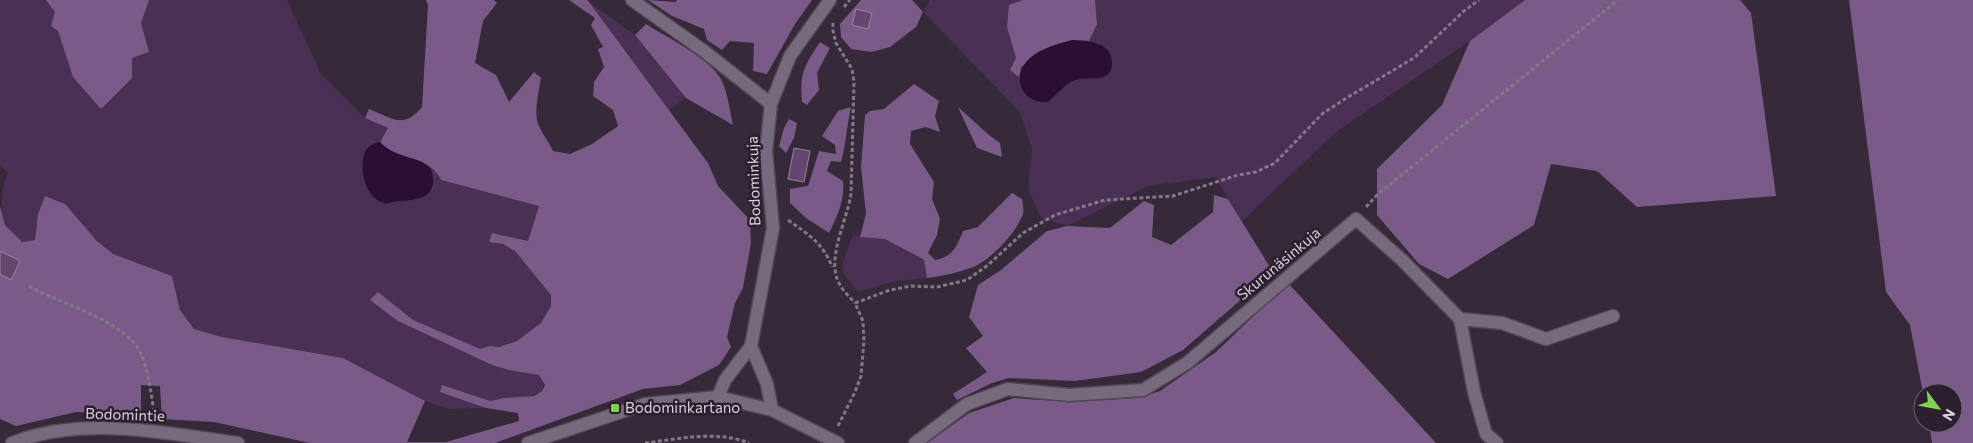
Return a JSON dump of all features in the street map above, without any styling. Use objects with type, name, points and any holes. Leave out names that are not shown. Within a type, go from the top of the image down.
[{"type":"street","points":[[632,0],[704,51],[771,104]]},
{"type":"street","name":"Bodominkuja","points":[[718,397],[725,380],[751,346],[773,228],[766,151],[771,104],[790,56],[830,0]]},
{"type":"street","points":[[1356,219],[1402,260],[1460,318],[1474,392],[1486,434],[1497,443]]},
{"type":"street","name":"Skurunäsinkuja","points":[[915,443],[967,404],[1008,389],[1069,395],[1143,390],[1187,363],[1356,219]]},
{"type":"street","points":[[1460,318],[1502,323],[1546,339],[1613,316]]},
{"type":"street","points":[[751,346],[767,384],[772,410]]},
{"type":"street","points":[[528,443],[645,404],[718,397],[772,410],[834,441]]},
{"type":"street","name":"Bodomintie","points":[[20,442],[60,431],[93,429],[158,432],[238,443]]},
{"type":"path","points":[[843,8],[850,0]]},
{"type":"path","points":[[855,303],[890,290],[911,286],[937,287],[967,280],[988,265],[1024,233],[1055,215],[1105,200],[1174,196],[1238,175],[1256,172],[1275,163],[1322,114],[1414,58],[1464,11],[1479,0]]},
{"type":"path","points":[[1356,219],[1377,195],[1618,0]]},
{"type":"path","points":[[833,268],[836,249],[849,211],[855,93],[852,69],[836,43],[832,31],[833,23],[838,16]]},
{"type":"path","points":[[771,209],[819,244],[827,253],[840,285],[855,303],[863,321],[864,341],[861,376],[834,441]]},
{"type":"path","points":[[28,286],[45,296],[110,323],[127,336],[140,352],[147,375],[158,432]]},
{"type":"path","points":[[646,443],[712,436],[738,439],[749,443]]},
{"type":"shaded area","points":[[0,0],[287,0],[321,74],[365,118],[388,128],[380,142],[437,171],[441,180],[539,205],[528,241],[493,233],[490,242],[512,249],[534,271],[550,295],[551,305],[548,313],[543,321],[526,335],[507,344],[490,346],[476,358],[491,364],[539,375],[544,382],[542,391],[530,396],[490,401],[486,408],[449,409],[425,401],[343,358],[222,337],[194,329],[180,310],[172,276],[113,254],[97,241],[65,204],[45,196],[38,214],[35,240],[21,242],[5,224],[2,210],[3,185],[8,173],[0,165]]},
{"type":"shaded area","points":[[46,0],[149,0],[141,23],[149,52],[132,58],[132,78],[101,109],[73,77],[58,31],[51,26],[55,12]]},
{"type":"shaded area","points":[[426,0],[494,0],[497,3],[483,21],[475,63],[496,75],[509,102],[534,72],[541,78],[536,109],[537,121],[553,151],[570,154],[592,144],[618,126],[613,110],[593,96],[594,82],[604,67],[598,49],[603,47],[591,25],[595,18],[569,0],[587,0],[589,2],[708,163],[718,186],[750,220],[751,243],[743,288],[735,303],[727,337],[731,347],[719,365],[680,385],[643,389],[495,443],[310,443],[214,422],[162,419],[160,386],[141,385],[141,415],[76,412],[16,426],[0,419],[0,206],[5,225],[22,242],[35,240],[38,214],[45,196],[65,204],[97,241],[113,254],[172,276],[180,310],[194,329],[222,337],[343,358],[425,401],[407,442],[446,442],[519,421],[518,413],[486,408],[440,392],[442,385],[490,401],[534,396],[542,391],[545,385],[539,375],[492,365],[398,321],[370,300],[378,292],[413,320],[480,349],[490,346],[499,347],[517,341],[541,323],[551,306],[551,295],[515,251],[503,244],[489,242],[492,233],[528,241],[539,206],[441,180],[436,172],[422,162],[395,153],[387,148],[380,142],[388,128],[365,118],[369,109],[397,120],[403,120],[415,114],[422,107],[428,5]]},
{"type":"shaded area","points":[[648,0],[676,2],[677,0],[812,0],[795,24],[767,74],[753,71],[754,43],[730,41],[722,50],[707,40],[704,29],[672,16]]},
{"type":"shaded area","points":[[861,0],[912,0],[923,12],[916,27],[890,47],[871,52],[851,49],[841,37],[840,24]]},
{"type":"shaded area","points":[[930,0],[1525,0],[1470,41],[1336,132],[1242,221],[1215,177],[1148,186],[1067,226],[1041,218],[1028,190],[1032,149],[1020,112],[923,12]]},
{"type":"shaded area","points":[[1023,0],[1095,0],[1097,24],[1089,41],[1072,40],[1021,67],[1019,77],[1010,70],[1016,58],[1007,27],[1009,5]]},
{"type":"shaded area","points":[[1525,0],[1740,0],[1751,13],[1776,196],[1637,207],[1597,171],[1551,164],[1534,225],[1448,279],[1419,264],[1377,215],[1377,169],[1442,105],[1470,41]]},
{"type":"shaded area","points":[[1849,0],[1973,0],[1973,443],[1932,443],[1930,433],[1963,433],[1963,383],[1921,383],[1910,325],[1886,292]]},
{"type":"shaded area","points":[[589,2],[635,35],[686,98],[669,110]]},
{"type":"shaded area","points":[[646,24],[695,54],[719,76],[728,99],[733,125],[686,98],[635,35]]},
{"type":"shaded area","points":[[1072,40],[1092,42],[1108,50],[1112,62],[1110,72],[1106,76],[1098,78],[1075,80],[1064,87],[1048,102],[1039,101],[1025,94],[1021,88],[1020,80],[1024,65],[1030,58],[1055,45]]},
{"type":"shaded area","points":[[820,42],[830,48],[817,73],[819,90],[807,105],[802,102],[802,77],[810,57]]},
{"type":"shaded area","points":[[914,84],[939,101],[935,116],[940,132],[926,127],[911,131],[910,144],[934,182],[932,199],[940,219],[937,235],[928,253],[935,260],[950,254],[963,231],[978,227],[1012,193],[1022,199],[1023,208],[1023,214],[1015,229],[1002,245],[987,258],[967,269],[927,278],[924,260],[885,239],[860,237],[866,214],[861,167],[865,115],[870,111],[884,109]]},
{"type":"shaded area","points":[[851,107],[841,162],[831,161],[827,171],[843,181],[843,195],[840,208],[829,233],[806,218],[790,203],[790,189],[808,186],[819,151],[836,154],[835,145],[822,136],[838,111]]},
{"type":"shaded area","points":[[958,107],[1000,143],[1002,157],[977,148]]},
{"type":"shaded area","points":[[789,119],[797,123],[794,138],[786,153],[779,146],[784,128]]},
{"type":"shaded area","points":[[380,142],[393,152],[420,161],[430,168],[433,183],[429,193],[420,198],[389,203],[379,201],[373,197],[364,178],[363,159],[368,147]]},
{"type":"shaded area","points":[[1214,195],[1228,199],[1273,272],[1183,350],[1141,372],[1075,381],[1009,378],[992,383],[957,400],[953,394],[987,372],[966,348],[983,336],[969,317],[978,285],[1001,270],[1047,231],[1067,226],[1110,228],[1144,201],[1154,205],[1152,237],[1171,245],[1213,212]]},
{"type":"shaded area","points":[[853,235],[885,239],[924,261],[927,278],[892,282],[858,292],[843,273],[843,261]]},
{"type":"shaded area","points":[[1288,283],[1436,443],[927,443],[969,413],[1014,398],[1071,402],[1138,398],[1160,391],[1216,352]]},
{"type":"building","points":[[856,9],[872,13],[868,29],[852,25]]},
{"type":"building","points":[[794,148],[810,151],[804,182],[788,179]]},
{"type":"building","points":[[0,251],[20,261],[11,280],[0,274]]},
{"type":"place","name":"Bodominkartano","points":[[615,408]]}]
